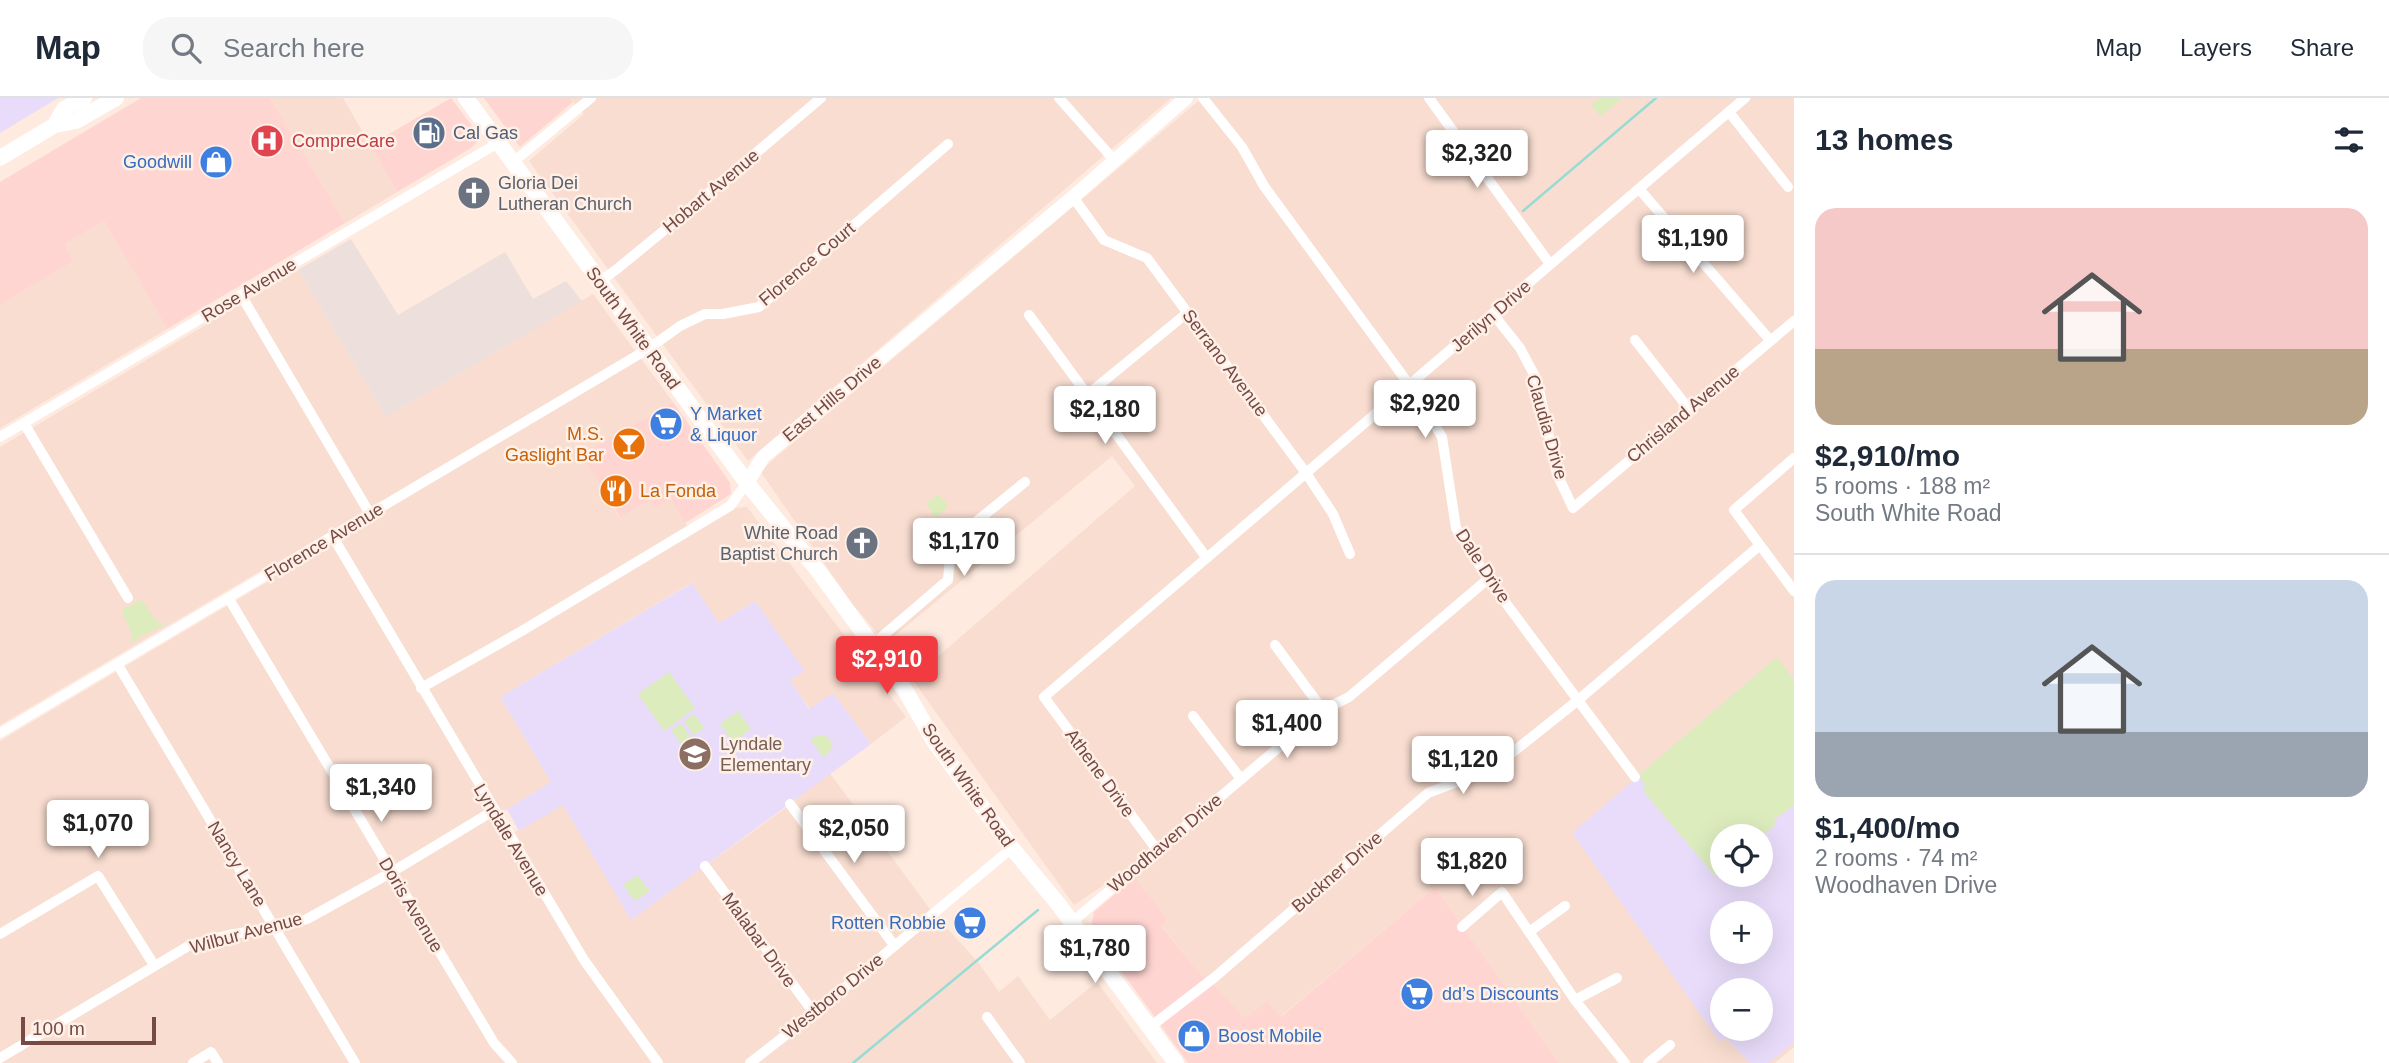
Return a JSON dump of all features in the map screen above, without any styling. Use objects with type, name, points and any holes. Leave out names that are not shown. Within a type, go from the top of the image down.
[{"type":"main road","points":[[55,125],[64,110],[84,98]]},
{"type":"main road","points":[[0,158],[55,125],[76,121],[115,98]]},
{"type":"main road","name":"South White Road","points":[[466,98],[747,483],[812,563],[905,690],[934,741],[1012,848],[1059,905],[1176,1063]]},
{"type":"street","points":[[512,163],[591,98]]},
{"type":"street","name":"Hobart Avenue","points":[[598,282],[627,262],[821,98]]},
{"type":"street","points":[[1059,98],[1115,161]]},
{"type":"street","name":"East Hills Drive","points":[[421,688],[730,506],[763,457],[1073,197],[1186,98]]},
{"type":"street","name":"Dale Drive","points":[[1203,98],[1242,147],[1264,186],[1410,386],[1442,437],[1456,528],[1488,579],[1635,777]]},
{"type":"street","points":[[1429,98],[1550,264]]},
{"type":"street","name":"Jerilyn Drive","points":[[1044,697],[1745,98]]},
{"type":"street","points":[[1729,111],[1788,187]]},
{"type":"street","name":"Rose Avenue","points":[[0,438],[498,143]]},
{"type":"street","name":"Florence Court","points":[[648,349],[680,326],[705,314],[723,314],[759,307],[948,144]]},
{"type":"street","points":[[1640,190],[1770,340]]},
{"type":"street","name":"Serrano Avenue","points":[[1073,197],[1104,240],[1147,258],[1307,473],[1333,514],[1350,554]]},
{"type":"street","points":[[241,295],[370,514]]},
{"type":"street","points":[[1087,395],[1187,313]]},
{"type":"street","name":"Claudia Drive","points":[[1493,314],[1520,348],[1537,380],[1557,474],[1573,508]]},
{"type":"street","points":[[1029,315],[1206,557]]},
{"type":"street","name":"Chrisland Avenue","points":[[1573,508],[1794,321]]},
{"type":"street","points":[[1634,340],[1689,409]]},
{"type":"street","name":"Florence Avenue","points":[[0,733],[648,349]]},
{"type":"street","points":[[24,423],[128,598]]},
{"type":"street","points":[[1794,458],[1734,510],[1794,591]]},
{"type":"street","points":[[872,645],[948,580],[951,545],[961,534],[1026,482]]},
{"type":"street","name":"Lyndale Avenue","points":[[333,537],[493,811],[584,960],[658,1063]]},
{"type":"street","name":"Buckner Drive","points":[[1150,1027],[1215,977],[1429,793],[1493,768],[1577,701],[1759,546]]},
{"type":"street","name":"Woodhaven Drive","points":[[1070,923],[1324,710],[1349,697],[1488,579]]},
{"type":"street","name":"Doris Avenue","points":[[229,599],[494,1043],[512,1063]]},
{"type":"street","points":[[1275,645],[1324,710]]},
{"type":"street","name":"Nancy Lane","points":[[118,665],[355,1063]]},
{"type":"street","name":"Athene Drive","points":[[1044,697],[1157,850]]},
{"type":"street","points":[[1193,716],[1241,779]]},
{"type":"street","points":[[790,804],[894,946]]},
{"type":"street","name":"Wilbur Avenue","points":[[0,1058],[190,946],[307,919],[493,811]]},
{"type":"street","name":"Westboro Drive","points":[[750,1063],[1012,848]]},
{"type":"street","name":"Malabar Drive","points":[[705,866],[814,1013]]},
{"type":"street","points":[[0,934],[98,876],[154,965]]},
{"type":"street","points":[[1462,928],[1502,892],[1575,1000],[1625,1063]]},
{"type":"street","points":[[1529,932],[1565,905]]},
{"type":"street","points":[[1575,1000],[1617,978]]},
{"type":"street","points":[[987,1017],[1020,1063]]},
{"type":"street","points":[[1648,1063],[1670,1045]]},
{"type":"street","points":[[193,1063],[211,1052],[218,1063]]},
{"type":"shaded area","points":[[0,98],[58,98],[0,133]]},
{"type":"shaded area","points":[[141,98],[270,98],[345,223],[167,329],[104,221],[65,244],[74,261],[0,305],[0,182]]},
{"type":"shaded area","points":[[270,98],[343,98],[397,192],[345,223]]},
{"type":"shaded area","points":[[451,98],[475,130],[477,142],[397,192],[370,145]]},
{"type":"shaded area","points":[[484,98],[570,98],[573,102],[520,147]]},
{"type":"shaded area","points":[[570,98],[1171,98],[748,461],[529,161],[584,114]]},
{"type":"shaded area","points":[[1202,98],[1794,98],[1794,1047],[1775,1063],[1559,1063],[1435,887],[1280,1017],[1244,1020],[1218,989],[1200,973],[1161,925],[1168,919],[1126,870],[1074,905],[912,679],[1135,486],[1112,456],[886,643],[854,606],[760,471]]},
{"type":"shaded area","points":[[104,221],[167,329],[0,428],[0,305],[74,261],[65,244]]},
{"type":"shaded area","points":[[351,239],[398,315],[505,252],[533,299],[566,281],[582,301],[386,417],[298,270]]},
{"type":"shaded area","points":[[298,270],[386,417],[593,294],[673,402],[583,455],[619,517],[649,499],[671,498],[692,534],[736,508],[747,507],[906,717],[871,744],[833,693],[810,709],[789,680],[804,671],[755,601],[719,623],[691,583],[500,697],[551,782],[491,819],[503,839],[563,804],[631,919],[783,810],[829,772],[932,912],[978,962],[999,992],[1018,976],[1050,1020],[1097,982],[1157,1063],[0,1063],[0,741],[269,581],[262,570],[0,725],[0,447]]},
{"type":"shaded area","points":[[673,402],[730,483],[731,494],[685,523],[671,498],[655,508],[649,500],[620,517],[582,455]]},
{"type":"shaded area","name":"Lyndale Elementary","points":[[692,583],[719,623],[755,601],[805,671],[790,680],[809,709],[833,693],[871,744],[631,920],[563,805],[519,831],[507,809],[551,782],[500,697]]},
{"type":"shaded area","points":[[1777,657],[1794,680],[1794,1042],[1769,1063],[1750,1063],[1729,1041],[1773,1041],[1773,978],[1710,978],[1710,1028],[1572,833]]},
{"type":"shaded area","points":[[1134,878],[1168,919],[1161,926],[1200,973],[1245,1019],[1267,1001],[1281,1017],[1435,887],[1559,1063],[1188,1063],[1091,929],[1094,912]]},
{"type":"green space","points":[[1600,98],[1621,100],[1600,116],[1591,105]]},
{"type":"green space","points":[[938,494],[947,504],[947,508],[936,517],[926,504]]},
{"type":"green space","points":[[137,601],[143,601],[155,620],[165,624],[133,643],[130,641],[133,636],[122,612],[125,607],[132,606]]},
{"type":"green space","points":[[1777,657],[1794,680],[1794,805],[1774,820],[1776,824],[1773,827],[1773,824],[1710,824],[1710,870],[1644,792],[1645,786],[1639,775]]},
{"type":"green space","points":[[669,672],[695,708],[664,731],[638,694]]},
{"type":"green space","points":[[738,711],[751,729],[733,742],[720,724]]},
{"type":"green space","points":[[694,714],[704,728],[694,735],[684,721]]},
{"type":"green space","points":[[681,723],[691,737],[681,744],[671,730]]},
{"type":"green space","points":[[820,735],[828,737],[833,746],[824,758],[810,739]]},
{"type":"green space","points":[[637,875],[650,891],[635,901],[623,885]]},
{"type":"waterway","points":[[1523,211],[1656,98]]},
{"type":"waterway","points":[[853,1063],[1038,910]]},
{"type":"place","name":"Cal Gas","points":[[429,133]]},
{"type":"place","name":"CompreCare","points":[[267,141]]},
{"type":"place","name":"Goodwill","points":[[216,162]]},
{"type":"place","name":"Gloria Dei Lutheran Church","points":[[474,193]]},
{"type":"place","name":"Y Market & Liquor","points":[[666,424]]},
{"type":"place","name":"M.S. Gaslight Bar","points":[[629,444]]},
{"type":"place","name":"La Fonda","points":[[616,491]]},
{"type":"place","name":"White Road Baptist Church","points":[[862,543]]},
{"type":"place","name":"Lyndale Elementary","points":[[695,754]]},
{"type":"place","name":"Rotten Robbie","points":[[970,923]]},
{"type":"place","name":"dd’s Discounts","points":[[1417,994]]},
{"type":"place","name":"Boost Mobile","points":[[1194,1036]]}]
